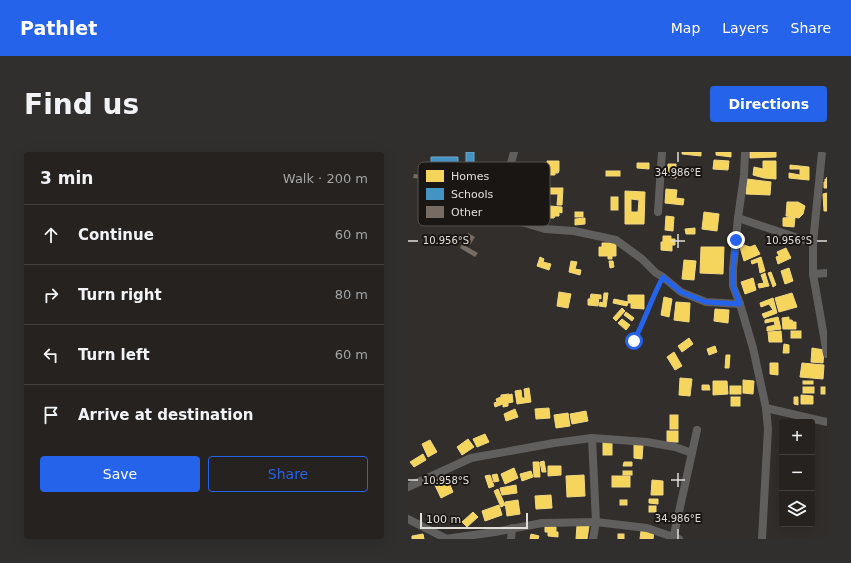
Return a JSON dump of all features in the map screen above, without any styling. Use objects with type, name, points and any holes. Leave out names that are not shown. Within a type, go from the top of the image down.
[{"type":"street","points":[[511,162],[514,152]]},
{"type":"street","points":[[658,212],[662,152]]},
{"type":"street","points":[[745,152],[744,175],[733,269],[733,286],[753,348],[766,408],[768,429],[762,539]]},
{"type":"street","points":[[822,152],[813,243],[812,274],[827,354]]},
{"type":"street","points":[[738,218],[813,243]]},
{"type":"street","points":[[535,226],[545,229],[574,231],[616,240],[642,259],[656,273],[681,292],[706,302],[740,304]]},
{"type":"street","points":[[812,274],[827,273]]},
{"type":"street","points":[[766,408],[827,422]]},
{"type":"street","points":[[408,519],[445,539],[495,532],[542,523],[596,522],[647,528],[675,539],[697,430]]},
{"type":"street","points":[[408,488],[471,458],[554,443],[592,438],[646,442],[675,447],[692,453]]},
{"type":"street","points":[[592,438],[596,522],[593,539]]},
{"type":"street","points":[[511,539],[512,528]]},
{"type":"path","points":[[634,341],[663,277]]},
{"type":"building: Homes","points":[[682,152],[701,152],[701,156],[682,154]]},
{"type":"building: Homes","points":[[716,152],[731,152],[731,157],[716,155]]},
{"type":"building: Homes","points":[[750,152],[776,152],[776,157],[750,158]]},
{"type":"building: Homes","points":[[714,160],[729,161],[728,170],[713,169]]},
{"type":"building: Homes","points":[[559,161],[558,173],[555,173],[555,175],[550,175],[550,162],[547,162]]},
{"type":"building: Homes","points":[[763,161],[776,161],[776,179],[753,175],[754,167],[763,169]]},
{"type":"building: Homes","points":[[637,163],[649,163],[649,169],[637,168]]},
{"type":"building: Homes","points":[[668,164],[676,164],[676,178],[667,177]]},
{"type":"building: Homes","points":[[790,165],[809,167],[809,180],[789,178],[789,173],[800,175],[800,169],[790,169]]},
{"type":"building: Homes","points":[[606,171],[620,171],[620,176],[606,176]]},
{"type":"building: Homes","points":[[747,179],[771,182],[770,195],[746,194]]},
{"type":"building: Homes","points":[[825,179],[827,179],[827,188],[824,188]]},
{"type":"building: Homes","points":[[550,188],[563,188],[562,205],[557,205],[558,194],[550,194]]},
{"type":"building: Homes","points":[[666,189],[677,190],[676,198],[684,199],[683,205],[665,203]]},
{"type":"building: Homes","points":[[625,191],[645,192],[644,224],[625,224]],"holes":[[[631,199],[639,200],[638,212],[631,212]]]},
{"type":"building: Homes","points":[[827,193],[827,211],[824,211],[823,194]]},
{"type":"building: Homes","points":[[611,197],[618,197],[618,210],[611,210]]},
{"type":"building: Homes","points":[[787,202],[798,202],[805,206],[803,214],[799,218],[786,216]]},
{"type":"building: Homes","points":[[550,206],[562,207],[562,213],[559,212],[559,216],[555,216],[554,218],[550,218]]},
{"type":"building: Homes","points":[[575,212],[583,212],[583,217],[575,217]]},
{"type":"building: Homes","points":[[704,212],[719,214],[717,231],[702,229]]},
{"type":"building: Homes","points":[[666,216],[674,217],[673,231],[665,230]]},
{"type":"building: Homes","points":[[795,217],[794,227],[783,226],[783,218]]},
{"type":"building: Homes","points":[[585,218],[585,224],[575,225],[575,219]]},
{"type":"building: Homes","points":[[695,228],[695,234],[686,234],[685,229]]},
{"type":"building: Homes","points":[[663,236],[671,236],[671,239],[675,239],[675,245],[672,245],[672,251],[661,250]]},
{"type":"building: Homes","points":[[609,241],[616,241],[616,256],[612,256],[612,259],[608,259],[608,256],[599,256],[599,247],[602,247],[602,243],[609,243]]},
{"type":"building: Homes","points":[[744,245],[750,247],[755,245],[760,254],[744,261],[740,247]]},
{"type":"building: Homes","points":[[701,247],[724,247],[723,274],[700,273]]},
{"type":"building: Homes","points":[[786,248],[791,258],[778,264],[776,257],[779,256],[777,252]]},
{"type":"building: Homes","points":[[540,257],[544,259],[543,262],[551,264],[549,270],[537,266]]},
{"type":"building: Homes","points":[[761,257],[765,271],[760,273],[758,262],[752,264],[751,261]]},
{"type":"building: Homes","points":[[684,260],[696,261],[694,280],[682,279]]},
{"type":"building: Homes","points":[[571,261],[577,262],[575,269],[581,270],[580,275],[569,272]]},
{"type":"building: Homes","points":[[609,261],[613,261],[614,267],[610,268]]},
{"type":"building: Homes","points":[[789,268],[793,281],[785,284],[781,271]]},
{"type":"building: Homes","points":[[771,272],[776,285],[773,287],[768,273]]},
{"type":"building: Homes","points":[[765,273],[769,286],[759,288],[758,284],[764,283],[761,275]]},
{"type":"building: Homes","points":[[753,278],[756,290],[745,294],[741,282]]},
{"type":"building: Homes","points":[[559,292],[571,294],[568,308],[557,306]]},
{"type":"building: Homes","points":[[604,293],[608,293],[606,307],[599,306],[600,302],[603,303]]},
{"type":"building: Homes","points":[[792,293],[797,307],[779,312],[775,298]]},
{"type":"building: Homes","points":[[591,294],[601,295],[598,306],[588,305],[588,299],[590,299]]},
{"type":"building: Homes","points":[[628,295],[644,295],[644,309],[631,308],[631,303],[628,303]]},
{"type":"building: Homes","points":[[664,297],[672,299],[669,317],[661,315]]},
{"type":"building: Homes","points":[[773,298],[777,313],[764,318],[762,314],[773,310],[769,304],[761,307],[760,303]]},
{"type":"building: Homes","points":[[614,299],[628,302],[627,306],[613,303]]},
{"type":"building: Homes","points":[[676,302],[690,303],[689,322],[674,320]]},
{"type":"building: Homes","points":[[622,308],[625,311],[616,321],[613,318]]},
{"type":"building: Homes","points":[[715,309],[729,310],[728,323],[714,321]]},
{"type":"building: Homes","points":[[626,312],[634,318],[632,321],[624,315]]},
{"type":"building: Homes","points":[[778,317],[781,329],[767,331],[767,327],[775,325],[774,321],[765,323],[765,320]]},
{"type":"building: Homes","points":[[789,317],[789,320],[796,322],[796,329],[783,329],[782,318]]},
{"type":"building: Homes","points":[[622,319],[630,325],[626,330],[618,323]]},
{"type":"building: Homes","points":[[781,331],[782,342],[769,342],[768,332]]},
{"type":"building: Homes","points":[[791,331],[801,331],[801,338],[791,338]]},
{"type":"building: Homes","points":[[689,338],[693,344],[682,352],[678,346]]},
{"type":"building: Homes","points":[[784,344],[789,345],[789,353],[783,353]]},
{"type":"building: Homes","points":[[715,346],[717,352],[709,355],[707,349]]},
{"type":"building: Homes","points":[[812,348],[824,350],[823,363],[811,362]]},
{"type":"building: Homes","points":[[674,352],[682,366],[675,370],[667,357]]},
{"type":"building: Homes","points":[[726,355],[730,355],[729,368],[725,368]]},
{"type":"building: Homes","points":[[770,363],[778,363],[778,375],[770,374]]},
{"type":"building: Homes","points":[[802,363],[824,365],[823,379],[800,377]]},
{"type":"building: Homes","points":[[680,378],[692,379],[690,396],[679,395]]},
{"type":"building: Homes","points":[[743,380],[754,381],[753,394],[743,393]]},
{"type":"building: Homes","points":[[713,381],[727,381],[728,394],[713,395]]},
{"type":"building: Homes","points":[[803,381],[813,381],[813,384],[803,384]]},
{"type":"building: Homes","points":[[702,385],[709,385],[710,390],[702,390]]},
{"type":"building: Homes","points":[[730,386],[741,386],[741,394],[730,394]]},
{"type":"building: Homes","points":[[803,387],[814,387],[814,393],[803,393]]},
{"type":"building: Homes","points":[[821,387],[825,387],[825,394],[821,394]]},
{"type":"building: Homes","points":[[529,388],[531,402],[517,404],[515,391],[521,390],[522,398],[525,398],[524,389]]},
{"type":"building: Homes","points":[[512,394],[513,402],[508,403],[508,406],[503,407],[503,404],[495,407],[494,403],[497,402],[496,399],[501,397],[501,395]]},
{"type":"building: Homes","points":[[801,395],[813,396],[813,404],[801,404]]},
{"type":"building: Homes","points":[[731,397],[740,397],[740,406],[731,406]]},
{"type":"building: Homes","points":[[794,397],[798,397],[798,405],[794,404]]},
{"type":"building: Homes","points":[[549,408],[550,418],[536,419],[535,409]]},
{"type":"building: Homes","points":[[515,409],[518,417],[506,421],[504,414]]},
{"type":"building: Homes","points":[[586,411],[588,421],[572,424],[570,414]]},
{"type":"building: Homes","points":[[568,413],[570,426],[556,428],[554,415]]},
{"type":"building: Homes","points":[[670,415],[678,415],[678,429],[670,429]]},
{"type":"building: Homes","points":[[667,431],[678,431],[678,442],[667,442]]},
{"type":"building: Homes","points":[[485,434],[489,442],[477,447],[473,439]]},
{"type":"building: Homes","points":[[468,439],[474,447],[462,455],[457,447]]},
{"type":"building: Homes","points":[[430,440],[437,452],[428,457],[422,444]]},
{"type":"building: Homes","points":[[603,442],[612,442],[612,455],[603,455]]},
{"type":"building: Homes","points":[[634,445],[643,445],[642,459],[634,458]]},
{"type":"building: Homes","points":[[423,454],[426,460],[414,467],[410,462]]},
{"type":"building: Homes","points":[[544,461],[546,472],[542,472],[540,462]]},
{"type":"building: Homes","points":[[533,462],[539,462],[540,477],[534,477]]},
{"type":"building: Homes","points":[[624,462],[632,462],[632,466],[623,466]]},
{"type":"building: Homes","points":[[548,466],[561,466],[561,475],[548,476]]},
{"type":"building: Homes","points":[[514,468],[518,478],[505,484],[501,474]]},
{"type":"building: Homes","points":[[531,471],[533,477],[522,481],[520,474]]},
{"type":"building: Homes","points":[[623,471],[632,471],[632,475],[623,475]]},
{"type":"building: Homes","points":[[497,474],[499,481],[494,482],[492,475]]},
{"type":"building: Homes","points":[[490,475],[494,486],[489,488],[485,476]]},
{"type":"building: Homes","points":[[584,475],[585,496],[567,497],[566,476]]},
{"type":"building: Homes","points":[[446,476],[453,492],[441,498],[433,481]]},
{"type":"building: Homes","points":[[612,476],[630,476],[630,487],[612,487]]},
{"type":"building: Homes","points":[[652,480],[663,481],[663,495],[651,495]]},
{"type":"building: Homes","points":[[516,485],[517,493],[502,495],[500,488]]},
{"type":"building: Homes","points":[[498,489],[505,505],[501,507],[494,491]]},
{"type":"building: Homes","points":[[551,495],[552,508],[536,509],[535,496]]},
{"type":"building: Homes","points":[[649,499],[658,499],[658,504],[649,503]]},
{"type":"building: Homes","points":[[518,500],[520,514],[507,516],[505,502]]},
{"type":"building: Homes","points":[[620,500],[627,500],[627,505],[620,505]]},
{"type":"building: Homes","points":[[499,505],[502,515],[485,521],[482,511]]},
{"type":"building: Homes","points":[[649,506],[656,506],[656,512],[649,512]]},
{"type":"building: Homes","points":[[473,512],[478,517],[467,527],[462,522]]},
{"type":"building: Homes","points":[[577,525],[589,526],[587,539],[576,539]]},
{"type":"building: Homes","points":[[545,526],[556,527],[558,537],[548,536],[548,532],[545,532]]},
{"type":"building: Homes","points":[[641,531],[654,532],[653,539],[640,539]]},
{"type":"building: Homes","points":[[423,534],[424,539],[412,539],[412,536]]},
{"type":"building: Homes","points":[[531,534],[539,536],[538,539],[530,539]]},
{"type":"building: Homes","points":[[618,534],[624,534],[624,539],[618,539]]},
{"type":"building: Schools","points":[[466,152],[474,152],[474,162],[466,162]]},
{"type":"building: Schools","points":[[431,157],[458,157],[458,162],[431,162]]},
{"type":"building: Other","points":[[414,174],[418,174],[418,178],[413,178]]},
{"type":"building: Other","points":[[468,233],[475,237],[470,245],[464,242]]},
{"type":"building: Other","points":[[462,244],[478,253],[475,257],[460,248]]},
{"type":"route","points":[[634,341],[663,277],[681,292],[706,302],[740,304],[733,286],[736,240]]}]
